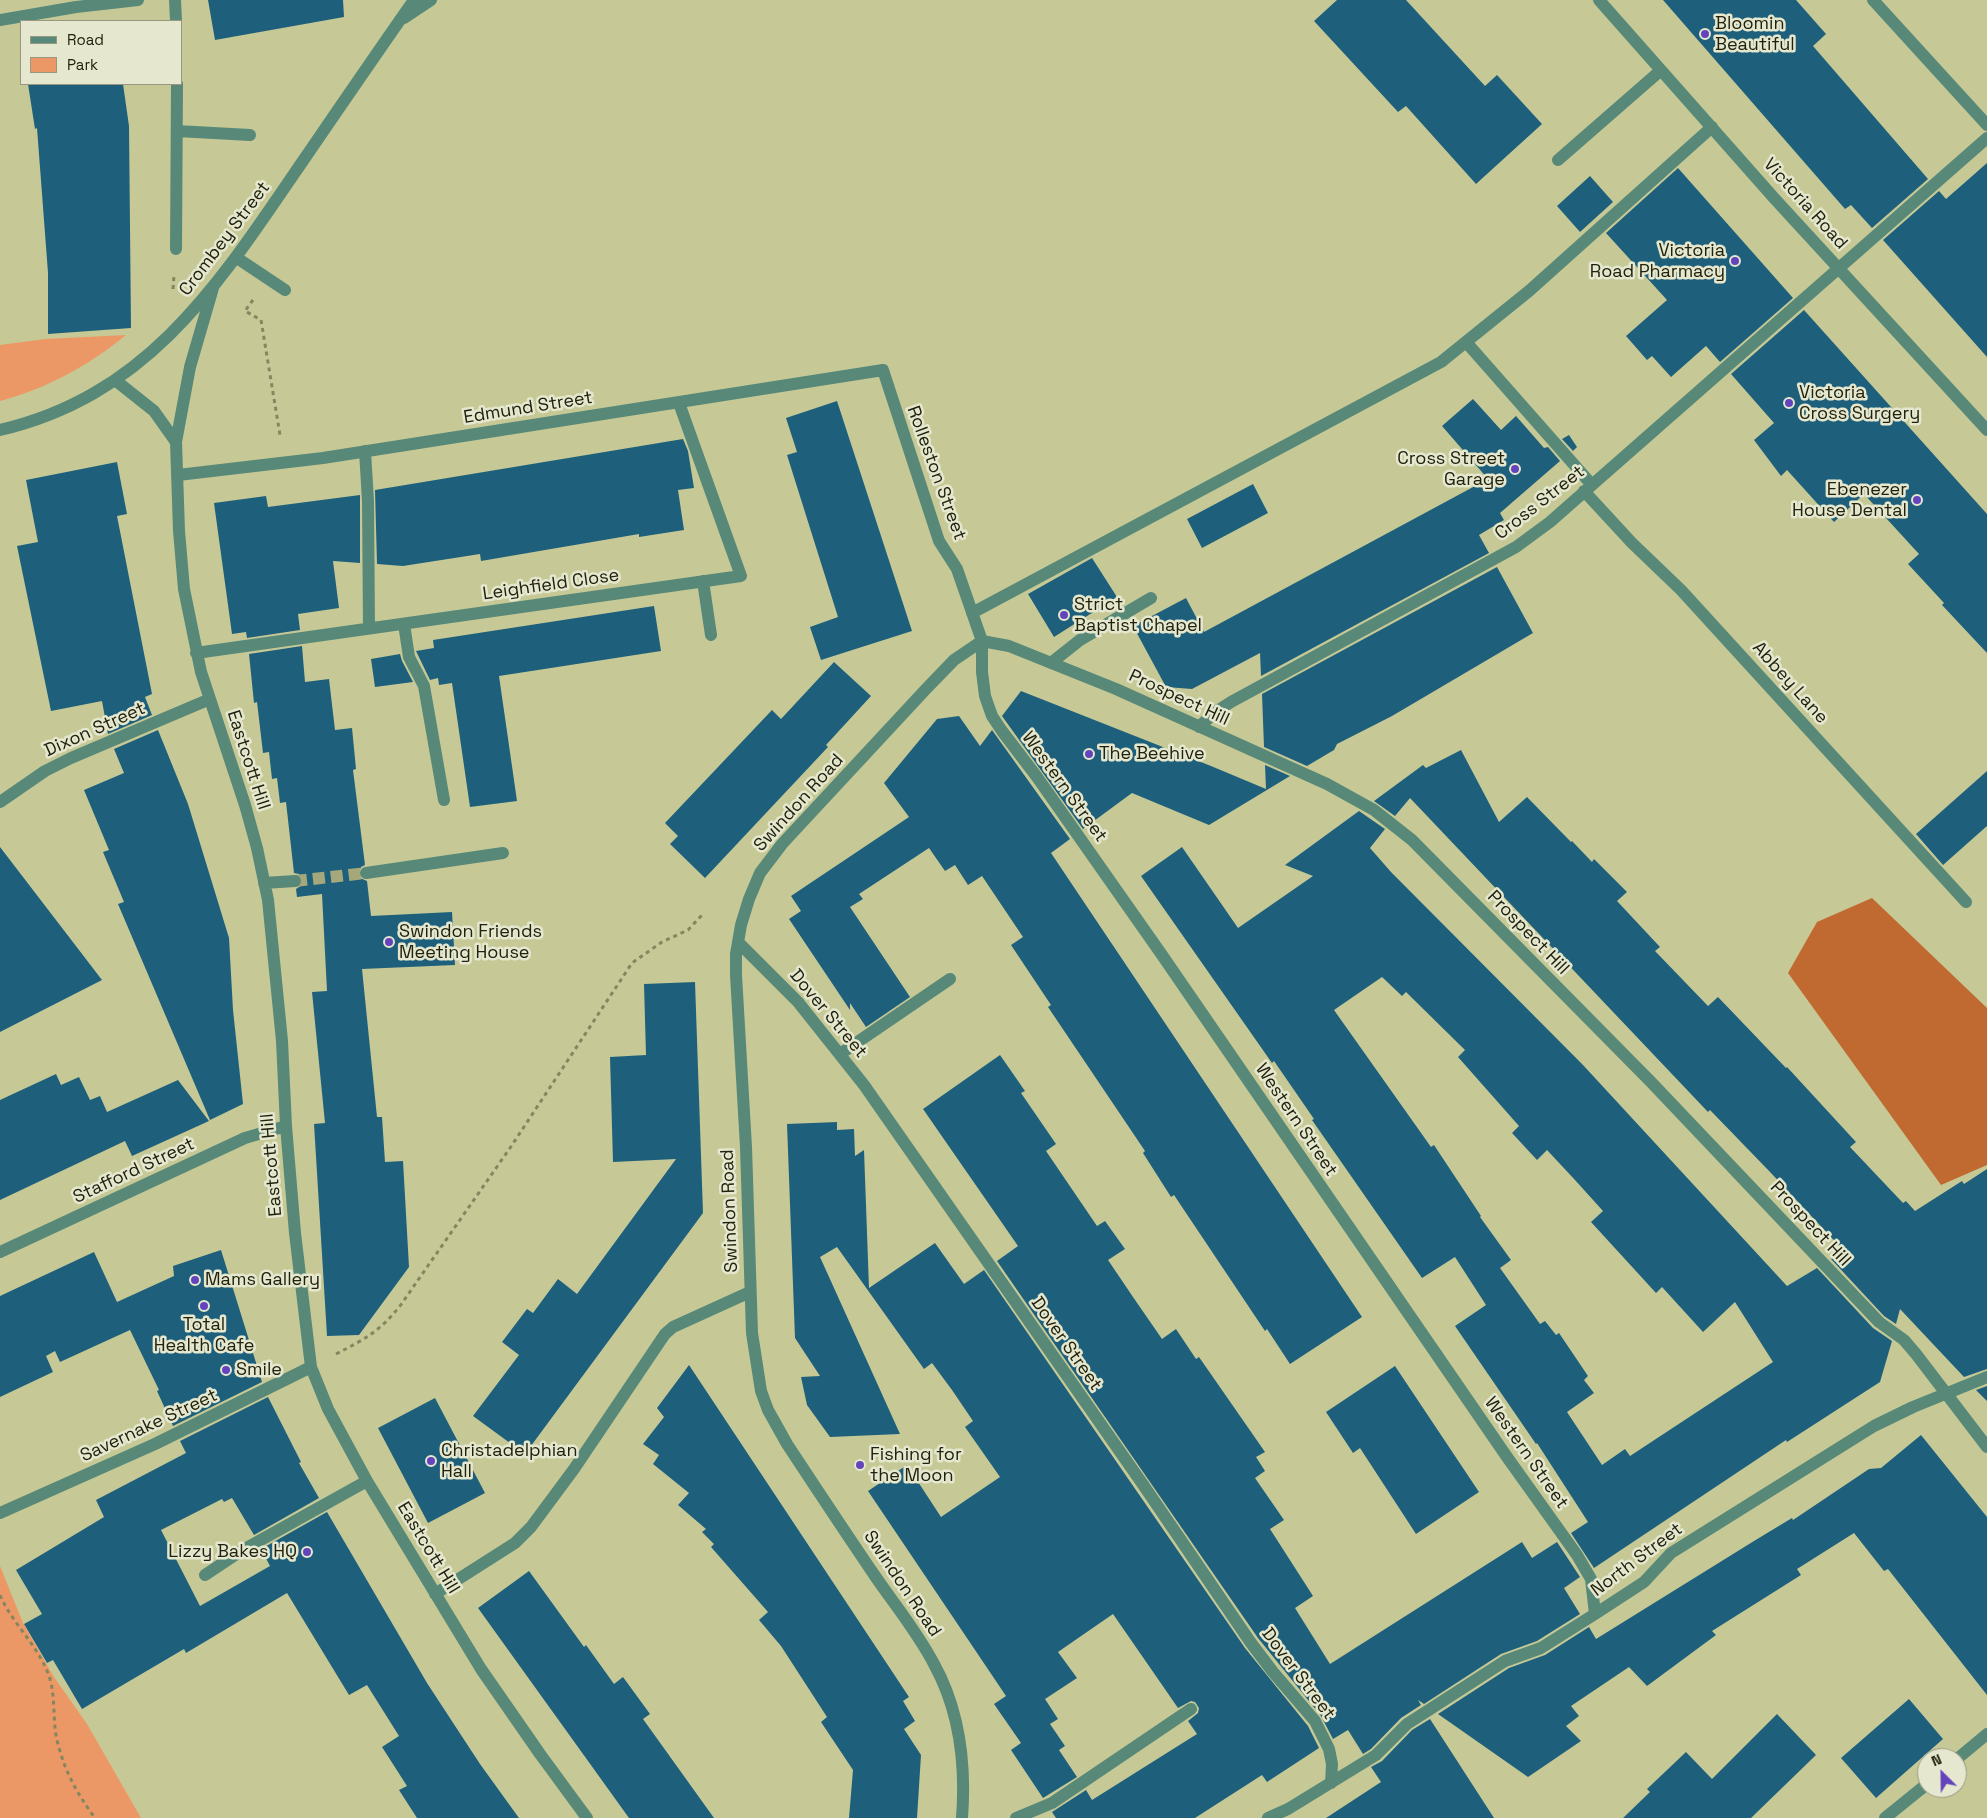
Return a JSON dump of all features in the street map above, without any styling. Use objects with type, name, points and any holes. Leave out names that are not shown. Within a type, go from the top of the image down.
[{"type":"street","points":[[0,20],[76,7],[138,0]]},
{"type":"street","points":[[175,0],[176,20]]},
{"type":"street","name":"Crombey Street","points":[[0,430],[45,416],[87,396],[115,380],[162,343],[213,288],[237,258],[414,0]]},
{"type":"street","name":"Crombey Street","points":[[398,22],[431,0]]},
{"type":"street","name":"Victoria Road","points":[[1599,0],[1774,198],[1987,430]]},
{"type":"street","points":[[1873,0],[1987,125]]},
{"type":"street","points":[[1558,160],[1660,71]]},
{"type":"street","points":[[176,249],[177,85]]},
{"type":"street","points":[[972,613],[1441,362],[1529,291],[1712,127]]},
{"type":"street","points":[[178,131],[250,135]]},
{"type":"street","name":"Cross Street","points":[[1199,727],[1214,713],[1231,702],[1516,547],[1550,522],[1987,138]]},
{"type":"street","points":[[237,258],[285,290]]},
{"type":"street","name":"Eastcott Hill","points":[[213,288],[190,367],[176,442],[179,531],[184,590],[196,653],[244,804],[257,848],[264,883],[282,1041],[286,1126],[295,1232],[311,1367],[328,1409],[367,1481],[435,1594],[481,1669],[587,1818]]},
{"type":"street","name":"Abbey Lane","points":[[1466,342],[1632,543],[1687,597],[1966,902]]},
{"type":"street","name":"Edmund Street","points":[[178,475],[284,463],[882,370]]},
{"type":"street","name":"Rolleston Street","points":[[882,370],[939,541],[957,569],[982,641]]},
{"type":"street","points":[[115,380],[154,411],[176,442]]},
{"type":"street","name":"Leighfield Close","points":[[196,653],[741,576],[679,403]]},
{"type":"street","points":[[364,451],[368,501],[369,628]]},
{"type":"street","points":[[703,582],[711,635]]},
{"type":"street","points":[[1051,663],[1080,640],[1151,598]]},
{"type":"street","points":[[404,624],[409,657],[424,686],[444,800]]},
{"type":"street","name":"Prospect Hill","points":[[982,641],[1009,646],[1116,689],[1347,795],[1374,810],[1412,840],[1651,1082],[1878,1322],[1904,1340],[1987,1447]]},
{"type":"street","name":"Swindon Road","points":[[962,1818],[962,1753],[952,1708],[944,1685],[920,1641],[787,1444],[768,1410],[761,1391],[752,1334],[746,1147],[736,975],[738,942],[744,912],[760,873],[777,850],[948,666],[982,641]]},
{"type":"street","name":"Western Street","points":[[982,641],[982,672],[992,716],[1038,777],[1496,1441],[1577,1555],[1591,1579],[1595,1614]]},
{"type":"street","name":"Dixon Street","points":[[0,802],[45,771],[70,758],[210,699]]},
{"type":"street","points":[[366,874],[503,854]]},
{"type":"street","points":[[264,883],[296,881]]},
{"type":"street","name":"Dover Street","points":[[738,942],[798,1002],[864,1086],[1122,1454],[1251,1643],[1315,1721],[1329,1749],[1332,1764],[1331,1783]]},
{"type":"street","points":[[840,1054],[950,979]]},
{"type":"street","name":"Stafford Street","points":[[0,1252],[245,1138],[286,1126]]},
{"type":"street","points":[[435,1594],[514,1543],[531,1527],[574,1469],[666,1334],[673,1327],[750,1292]]},
{"type":"street","name":"Savernake Street","points":[[0,1513],[155,1444],[311,1367]]},
{"type":"street","name":"North Street","points":[[1268,1818],[1288,1809],[1376,1755],[1407,1724],[1505,1661],[1541,1648],[1595,1614],[1644,1582],[1671,1553],[1849,1442],[1891,1417],[1987,1377]]},
{"type":"street","points":[[205,1576],[241,1551],[367,1481]]},
{"type":"street","points":[[1016,1818],[1052,1803],[1191,1709]]},
{"type":"street","points":[[1967,1751],[1987,1734]]},
{"type":"street","points":[[1885,1818],[1917,1792]]},
{"type":"path","points":[[263,330],[284,463]]},
{"type":"path","points":[[311,1367],[375,1333],[386,1323],[510,1148],[632,963],[662,942],[688,930],[702,915]]},
{"type":"path","points":[[0,1595],[18,1626],[40,1655],[51,1680],[58,1743],[76,1791],[95,1818]]},
{"type":"green space","points":[[126,335],[97,357],[67,375],[35,390],[0,401],[0,345],[45,339]]},
{"type":"green space","points":[[0,1566],[23,1623],[54,1677],[87,1724],[141,1818],[0,1818]]},
{"type":"shaded area","points":[[1872,898],[1987,1008],[1987,1165],[1941,1185],[1788,973],[1817,922]]},
{"type":"building","points":[[208,0],[343,0],[344,17],[215,40]]},
{"type":"building","points":[[1337,0],[1406,0],[1485,86],[1497,75],[1542,124],[1476,184],[1406,106],[1398,112],[1314,21]]},
{"type":"building","points":[[1663,0],[1796,0],[1826,34],[1813,46],[1928,179],[1872,228],[1851,205],[1845,209]]},
{"type":"building","points":[[28,85],[123,85],[129,126],[131,328],[48,334],[48,273],[37,128],[35,129]]},
{"type":"building","points":[[1987,163],[1987,357],[1883,240],[1939,191],[1946,199]]},
{"type":"building","points":[[1678,168],[1793,298],[1720,362],[1706,346],[1671,377],[1652,356],[1647,360],[1626,336],[1667,300],[1606,233]]},
{"type":"building","points":[[1590,176],[1613,202],[1580,232],[1557,206]]},
{"type":"building","points":[[1804,310],[1987,514],[1987,653],[1942,605],[1944,603],[1908,564],[1919,554],[1864,494],[1834,522],[1787,470],[1781,476],[1754,440],[1774,423],[1731,374]]},
{"type":"building","points":[[1473,399],[1501,430],[1516,416],[1544,448],[1548,447],[1560,461],[1500,513],[1504,520],[1479,535],[1489,553],[1261,676],[1260,653],[1192,689],[1166,687],[1133,626],[1186,598],[1204,632],[1488,479],[1442,426]]},
{"type":"building","points":[[837,401],[912,631],[821,660],[810,627],[838,617],[787,455],[797,452],[786,418]]},
{"type":"building","points":[[1569,435],[1577,447],[1573,451],[1562,439]]},
{"type":"building","points":[[683,439],[688,451],[694,488],[678,490],[684,530],[639,537],[639,534],[481,561],[480,554],[403,566],[377,564],[375,490]]},
{"type":"building","points":[[117,462],[127,514],[117,516],[152,694],[145,697],[152,715],[108,734],[102,701],[51,711],[17,546],[38,542],[26,480]]},
{"type":"building","points":[[1253,484],[1268,513],[1202,548],[1187,519]]},
{"type":"building","points":[[360,495],[360,563],[333,561],[339,608],[298,614],[300,630],[247,638],[246,632],[232,634],[214,503],[266,496],[268,507]]},
{"type":"building","name":"Strict Baptist Chapel","points":[[1092,558],[1117,597],[1054,637],[1028,594]]},
{"type":"building","points":[[1497,567],[1533,633],[1392,716],[1337,744],[1334,750],[1307,766],[1264,747],[1262,694]]},
{"type":"building","points":[[654,606],[661,651],[499,676],[517,801],[470,807],[452,683],[439,685],[438,678],[430,680],[416,651],[434,648],[433,640]]},
{"type":"building","points":[[302,646],[305,682],[329,679],[335,730],[352,728],[356,769],[353,770],[365,865],[361,867],[358,874],[360,878],[367,881],[371,916],[452,912],[455,965],[362,969],[377,1117],[382,1117],[385,1162],[403,1161],[409,1267],[359,1335],[327,1336],[314,1124],[325,1123],[312,992],[327,991],[322,894],[297,897],[296,889],[302,885],[303,880],[299,874],[294,873],[286,802],[280,803],[277,778],[272,779],[269,752],[263,753],[257,702],[254,703],[249,654]]},
{"type":"building","points":[[400,654],[413,682],[375,687],[371,659]]},
{"type":"building","points":[[834,662],[871,696],[826,745],[828,747],[705,878],[670,844],[678,836],[665,823],[772,710],[781,719]]},
{"type":"building","points":[[1021,691],[1266,789],[1265,765],[1290,776],[1209,825],[1132,793],[1083,829],[1002,716]]},
{"type":"building","points":[[959,716],[980,746],[992,730],[1070,839],[1051,853],[1362,1317],[1290,1364],[1267,1329],[1265,1331],[1174,1195],[1171,1197],[1143,1153],[1145,1151],[1048,1007],[1051,1005],[1011,945],[1023,937],[982,876],[968,885],[955,865],[945,871],[929,848],[859,894],[863,899],[850,907],[910,997],[866,1027],[850,1003],[850,1010],[789,919],[801,911],[791,896],[909,817],[884,783],[937,719]]},
{"type":"building","points":[[158,730],[188,804],[229,938],[233,1010],[243,1104],[210,1120],[118,904],[124,902],[103,852],[109,850],[84,790],[124,773],[114,749]]},
{"type":"building","points":[[1461,750],[1499,822],[1527,797],[1592,862],[1594,859],[1627,892],[1617,901],[1660,947],[1655,951],[1708,1006],[1718,997],[1787,1067],[1856,1142],[1850,1147],[1903,1203],[1906,1201],[1915,1211],[1962,1181],[1964,1184],[1987,1169],[1987,1369],[1964,1377],[1900,1309],[1896,1324],[1884,1316],[1831,1259],[1844,1251],[1710,1110],[1708,1112],[1410,798],[1395,816],[1374,801],[1423,765],[1426,768]]},
{"type":"building","points":[[1987,771],[1987,826],[1943,865],[1916,834]]},
{"type":"building","points":[[1359,811],[1385,829],[1370,848],[1391,872],[1583,1065],[1787,1286],[1817,1268],[1873,1328],[1892,1341],[1880,1382],[1787,1442],[1786,1440],[1594,1568],[1571,1533],[1588,1522],[1537,1443],[1455,1326],[1486,1305],[1455,1257],[1422,1278],[1312,1120],[1314,1119],[1274,1061],[1272,1063],[1141,876],[1182,847],[1238,928],[1313,876],[1285,865]],"holes":[[[1382,977],[1402,996],[1406,992],[1465,1050],[1458,1057],[1519,1126],[1512,1133],[1537,1160],[1547,1150],[1603,1211],[1591,1222],[1656,1293],[1662,1287],[1703,1332],[1735,1302],[1773,1362],[1630,1456],[1625,1449],[1602,1465],[1567,1412],[1594,1393],[1584,1380],[1588,1376],[1559,1333],[1556,1335],[1545,1321],[1540,1324],[1500,1268],[1511,1260],[1480,1217],[1434,1145],[1431,1147],[1334,1010]]]},
{"type":"building","points":[[0,847],[102,980],[0,1032]]},
{"type":"building","points":[[695,982],[703,1213],[525,1454],[473,1416],[519,1355],[502,1342],[527,1309],[533,1313],[558,1279],[577,1294],[676,1159],[613,1162],[610,1057],[646,1055],[644,984]]},
{"type":"building","points":[[1000,1055],[1025,1091],[1021,1093],[1056,1144],[1046,1151],[1097,1226],[1105,1221],[1125,1249],[1108,1260],[1162,1339],[1176,1329],[1196,1359],[1199,1357],[1265,1452],[1256,1457],[1265,1471],[1255,1478],[1284,1520],[1270,1529],[1313,1596],[1295,1608],[1330,1664],[1522,1542],[1532,1558],[1557,1542],[1580,1577],[1564,1588],[1580,1614],[1537,1641],[1501,1654],[1424,1704],[1418,1700],[1421,1705],[1401,1718],[1371,1749],[1363,1754],[1348,1730],[1333,1739],[1321,1716],[1258,1638],[997,1261],[1018,1246],[923,1109]]},
{"type":"building","points":[[56,1074],[61,1085],[79,1077],[90,1100],[100,1096],[107,1112],[178,1080],[209,1121],[132,1156],[125,1141],[0,1200],[0,1100]]},
{"type":"building","points":[[837,1122],[837,1130],[854,1129],[855,1156],[864,1150],[869,1288],[935,1243],[964,1284],[984,1270],[1245,1648],[1308,1726],[1319,1748],[1267,1782],[1262,1775],[1195,1818],[1056,1818],[1052,1812],[1086,1790],[1092,1800],[1197,1734],[1188,1721],[1198,1713],[1199,1708],[1195,1702],[1191,1701],[1178,1708],[1113,1614],[1058,1652],[1077,1678],[1045,1699],[1058,1719],[1050,1724],[1065,1746],[1059,1750],[1077,1777],[1043,1798],[1011,1750],[1021,1743],[994,1704],[1006,1696],[868,1491],[907,1465],[941,1517],[1000,1477],[965,1427],[973,1421],[952,1390],[932,1363],[924,1369],[837,1247],[820,1257],[900,1434],[830,1437],[807,1405],[801,1377],[820,1376],[795,1338],[787,1124]]},
{"type":"building","points":[[221,1250],[262,1382],[173,1426],[157,1391],[159,1390],[130,1330],[60,1362],[55,1351],[46,1356],[53,1372],[0,1397],[0,1296],[94,1252],[117,1302],[174,1276],[173,1266]]},
{"type":"building","points":[[689,1365],[909,1697],[903,1701],[915,1721],[904,1729],[921,1755],[917,1818],[849,1818],[853,1770],[821,1722],[827,1717],[781,1646],[759,1620],[768,1612],[711,1547],[714,1544],[702,1532],[706,1529],[678,1505],[689,1493],[653,1464],[659,1455],[643,1444],[664,1417],[657,1408]]},
{"type":"building","points":[[1395,1366],[1479,1492],[1416,1534],[1360,1448],[1353,1453],[1326,1412]]},
{"type":"building","points":[[1987,1386],[1987,1401],[1976,1390]]},
{"type":"building","points":[[268,1397],[301,1462],[299,1463],[319,1498],[254,1535],[232,1498],[224,1502],[222,1499],[161,1530],[200,1606],[270,1566],[261,1549],[327,1512],[427,1683],[480,1764],[519,1818],[417,1818],[399,1790],[407,1786],[382,1747],[399,1736],[367,1685],[349,1695],[287,1593],[186,1653],[184,1649],[82,1709],[53,1660],[47,1663],[24,1624],[42,1614],[16,1570],[104,1517],[96,1500],[186,1453],[180,1441]]},
{"type":"building","name":"Christadelphian Hall","points":[[435,1398],[485,1493],[428,1523],[378,1428]]},
{"type":"building","points":[[1921,1435],[1987,1517],[1987,1695],[1888,1569],[1884,1571],[1854,1533],[1797,1569],[1801,1575],[1712,1631],[1716,1635],[1647,1686],[1629,1667],[1571,1706],[1579,1716],[1566,1726],[1581,1741],[1528,1777],[1438,1714],[1509,1668],[1545,1655],[1589,1627],[1596,1639],[1792,1518],[1793,1520],[1869,1469],[1881,1468]]},
{"type":"building","points":[[529,1571],[584,1647],[586,1645],[614,1684],[623,1677],[650,1714],[643,1719],[714,1818],[629,1818],[478,1608]]},
{"type":"building","points":[[1909,1699],[1943,1739],[1933,1748],[1917,1748],[1917,1762],[1876,1798],[1841,1758]]},
{"type":"building","points":[[1777,1714],[1816,1755],[1751,1818],[1623,1818],[1650,1792],[1647,1789],[1686,1752],[1712,1779]]},
{"type":"building","points":[[1430,1719],[1494,1818],[1326,1818],[1381,1782],[1371,1767],[1382,1761],[1412,1730]]},
{"type":"tunnel","points":[[295,881],[366,873]]},
{"type":"place","name":"Bloomin Beautiful","points":[[1705,34]]},
{"type":"place","name":"Victoria Road Pharmacy","points":[[1735,261]]},
{"type":"place","name":"Victoria Cross Surgery","points":[[1789,403]]},
{"type":"place","name":"Cross Street Garage","points":[[1515,469]]},
{"type":"place","name":"Ebenezer House Dental","points":[[1917,500]]},
{"type":"place","name":"Strict Baptist Chapel","points":[[1064,615]]},
{"type":"place","name":"The Beehive","points":[[1089,754]]},
{"type":"place","name":"Swindon Friends Meeting House","points":[[389,942]]},
{"type":"place","name":"Mams Gallery","points":[[195,1280]]},
{"type":"place","name":"Total Health Cafe","points":[[204,1306]]},
{"type":"place","name":"Smile","points":[[226,1370]]},
{"type":"place","name":"Christadelphian Hall","points":[[431,1461]]},
{"type":"place","name":"Fishing for the Moon","points":[[860,1465]]},
{"type":"place","name":"Lizzy Bakes HQ","points":[[307,1552]]}]
